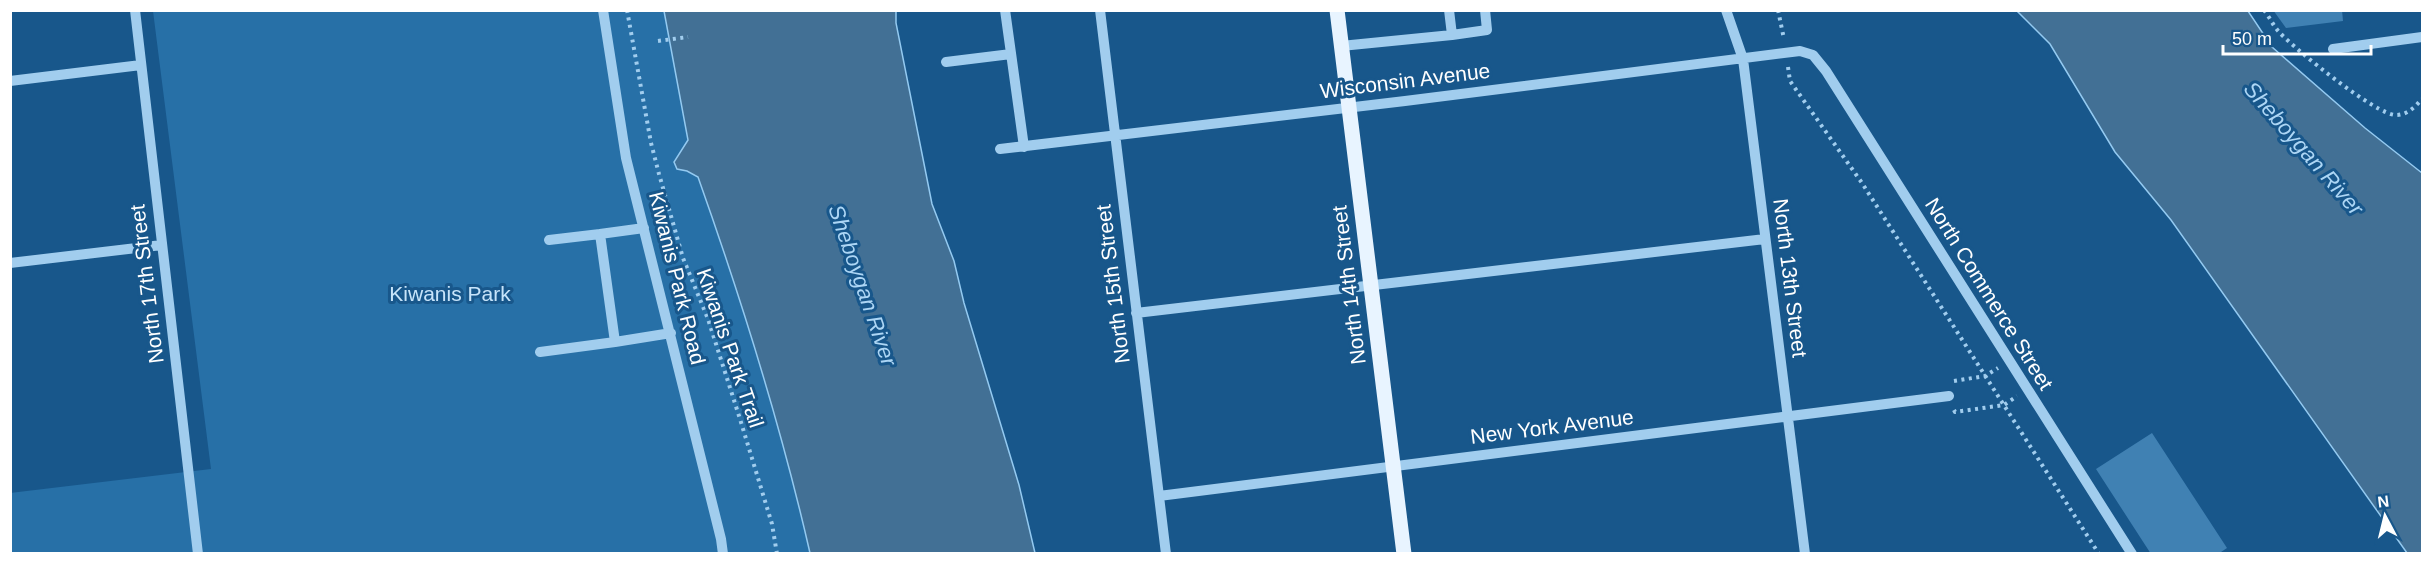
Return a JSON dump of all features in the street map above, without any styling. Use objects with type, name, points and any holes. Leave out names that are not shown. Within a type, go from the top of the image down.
[{"type":"main road","name":"North 14th Street","points":[[1338,10],[1404,554]]},
{"type":"street","name":"North 17th Street","points":[[135,10],[198,554]]},
{"type":"street","name":"Kiwanis Park Road","points":[[603,10],[626,158],[671,333],[723,554]]},
{"type":"street","points":[[1005,10],[1024,147]]},
{"type":"street","name":"North 15th Street","points":[[1100,10],[1166,554]]},
{"type":"street","points":[[1449,10],[1452,35]]},
{"type":"street","points":[[1341,46],[1487,30],[1485,10]]},
{"type":"street","name":"North 13th Street","points":[[1726,10],[1743,59],[1805,554]]},
{"type":"street","points":[[2333,49],[2422,37]]},
{"type":"street","name":"Wisconsin Avenue","points":[[1000,149],[1800,51],[1813,55]]},
{"type":"street","points":[[946,62],[1011,54]]},
{"type":"street","name":"North Commerce Street","points":[[1813,55],[1826,71],[2008,362],[2132,554]]},
{"type":"street","points":[[10,81],[141,65]]},
{"type":"street","points":[[549,240],[644,228]]},
{"type":"street","points":[[600,234],[615,342]]},
{"type":"street","points":[[1136,313],[1765,239]]},
{"type":"street","points":[[10,262],[162,245]]},
{"type":"street","points":[[540,352],[671,333]]},
{"type":"street","name":"New York Avenue","points":[[1159,496],[1949,396]]},
{"type":"path","name":"Kiwanis Park Trail","points":[[627,10],[644,109],[659,174],[683,258],[708,320],[740,419],[772,524],[777,554]]},
{"type":"path","points":[[1778,10],[1790,81],[1862,183],[2099,554]]},
{"type":"path","points":[[2264,10],[2280,32],[2312,60],[2385,113],[2395,115],[2410,111],[2422,99]]},
{"type":"path","points":[[658,41],[688,37]]},
{"type":"path","points":[[2008,362],[1985,376],[1945,383],[1955,411],[2004,405],[2026,389]]},
{"type":"green space","name":"Kiwanis Park","points":[[153,11],[664,11],[688,140],[674,162],[677,169],[698,177],[745,317],[773,411],[810,553],[11,553],[10,493],[211,469]]},
{"type":"water","name":"Sheboygan River","points":[[664,11],[896,11],[896,23],[932,204],[954,261],[964,303],[1019,485],[1035,553],[810,553],[799,505],[745,317],[698,177],[677,169],[674,162],[688,140]]},
{"type":"water","name":"Sheboygan River","points":[[2017,11],[2248,11],[2272,47],[2365,128],[2422,173],[2422,553],[2407,553],[2171,220],[2115,152],[2050,44]]},
{"type":"building","points":[[2273,10],[2342,10],[2343,21],[2286,28]]},
{"type":"building","points":[[2152,433],[2227,548],[2218,554],[2151,554],[2096,469]]}]
